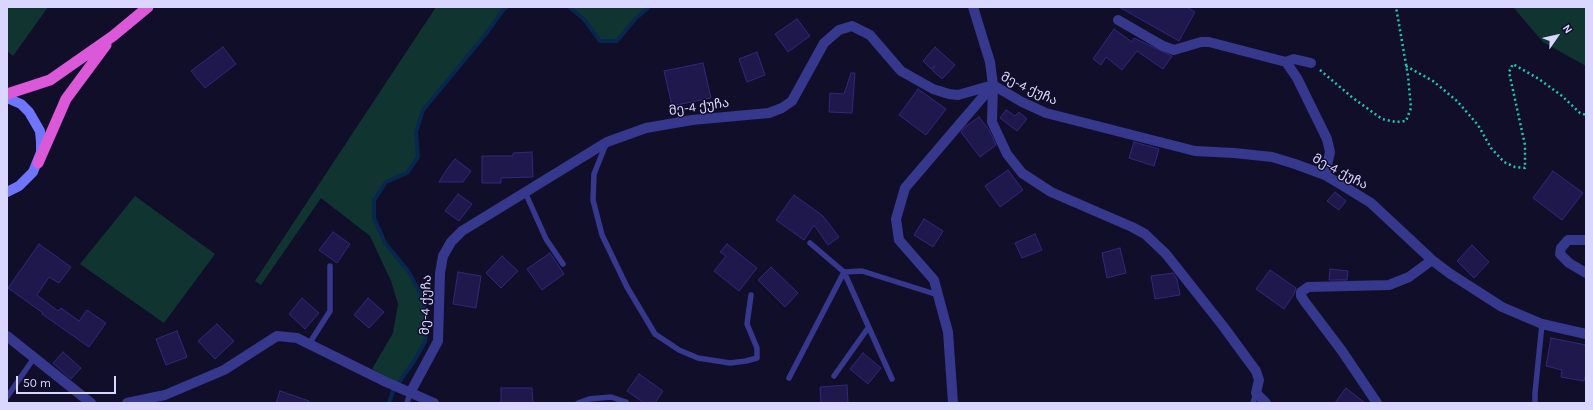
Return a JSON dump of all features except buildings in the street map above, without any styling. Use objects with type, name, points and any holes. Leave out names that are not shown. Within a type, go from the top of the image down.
[{"type":"highway","points":[[7,94],[50,80],[113,36],[148,7]]},
{"type":"highway","points":[[38,163],[66,99],[113,36]]},
{"type":"main road","points":[[7,98],[21,104],[29,112],[40,131],[41,142],[41,152],[38,163],[27,180],[7,192]]},
{"type":"street","points":[[973,7],[990,62],[992,85],[992,122],[1007,154],[1022,173],[1051,192],[1145,234],[1170,260],[1223,326],[1256,371],[1259,380],[1255,398],[1266,403]]},
{"type":"street","points":[[1118,20],[1174,50],[1201,42],[1209,42],[1286,62],[1294,59],[1312,63]]},
{"type":"street","name":"მე-4 ქუჩა","points":[[410,393],[438,342],[440,273],[443,256],[451,242],[462,231],[607,142],[646,128],[692,120],[769,113],[782,108],[792,101],[824,43],[839,30],[852,26],[870,35],[901,71],[932,89],[958,95],[992,85],[1022,102],[1046,113],[1194,151],[1272,157],[1325,176],[1345,186],[1371,204],[1432,260],[1449,273],[1502,307],[1542,324],[1586,334]]},
{"type":"street","points":[[1286,62],[1297,78],[1327,139],[1330,152],[1325,176]]},
{"type":"street","points":[[953,403],[948,332],[934,280],[899,240],[896,219],[905,188],[992,85]]},
{"type":"street","points":[[1586,240],[1568,240],[1561,248],[1560,254],[1569,263],[1586,273]]},
{"type":"street","points":[[1377,403],[1342,351],[1305,302],[1301,296],[1301,292],[1308,287],[1389,285],[1408,277],[1432,260]]},
{"type":"street","points":[[7,336],[91,403]]},
{"type":"street","points":[[127,403],[165,395],[224,370],[277,336],[296,338],[398,388],[434,403]]},
{"type":"lane","points":[[607,142],[594,174],[593,200],[606,242],[627,287],[655,334],[679,350],[698,358],[730,363],[757,358],[758,348],[747,324],[751,295]]},
{"type":"lane","points":[[525,192],[546,239],[564,264]]},
{"type":"lane","points":[[810,243],[844,272],[892,379]]},
{"type":"lane","points":[[309,344],[330,311],[330,266]]},
{"type":"lane","points":[[844,272],[862,272],[938,295]]},
{"type":"lane","points":[[788,378],[844,272]]},
{"type":"lane","points":[[1536,403],[1535,393],[1542,324]]},
{"type":"lane","points":[[834,376],[868,328]]},
{"type":"lane","points":[[7,396],[34,358]]},
{"type":"lane","points":[[407,403],[410,393]]},
{"type":"lane","points":[[578,403],[589,399],[611,397],[626,402]]},
{"type":"path","points":[[1312,63],[1353,98],[1382,119],[1396,122],[1406,121],[1411,108],[1406,66],[1396,7]]},
{"type":"path","points":[[1406,66],[1433,81],[1457,101],[1478,125],[1491,148],[1504,162],[1515,166],[1524,168],[1526,145],[1509,72],[1513,64],[1539,79],[1562,96],[1580,113],[1586,115]]},
{"type":"green space","points":[[7,7],[48,7],[13,56],[7,51]]},
{"type":"green space","points":[[436,7],[507,7],[423,110],[416,132],[418,157],[407,173],[386,182],[374,200],[374,218],[385,243],[408,271],[423,298],[427,321],[425,342],[398,384],[372,369],[393,333],[398,304],[391,281],[370,236],[321,198],[261,285],[255,281]]},
{"type":"green space","points":[[569,7],[649,7],[636,18],[617,41],[600,41],[584,19]]},
{"type":"green space","points":[[1513,7],[1586,7],[1586,66],[1543,42]]},
{"type":"green space","points":[[135,196],[215,254],[164,323],[80,264]]},
{"type":"waterway","points":[[389,403],[393,391],[425,342],[427,321],[423,298],[408,271],[385,243],[374,218],[374,200],[386,182],[407,173],[418,157],[416,132],[423,110],[485,35],[503,10],[507,7]]},
{"type":"waterway","points":[[569,7],[584,19],[600,41],[617,41],[636,18],[649,7]]}]
